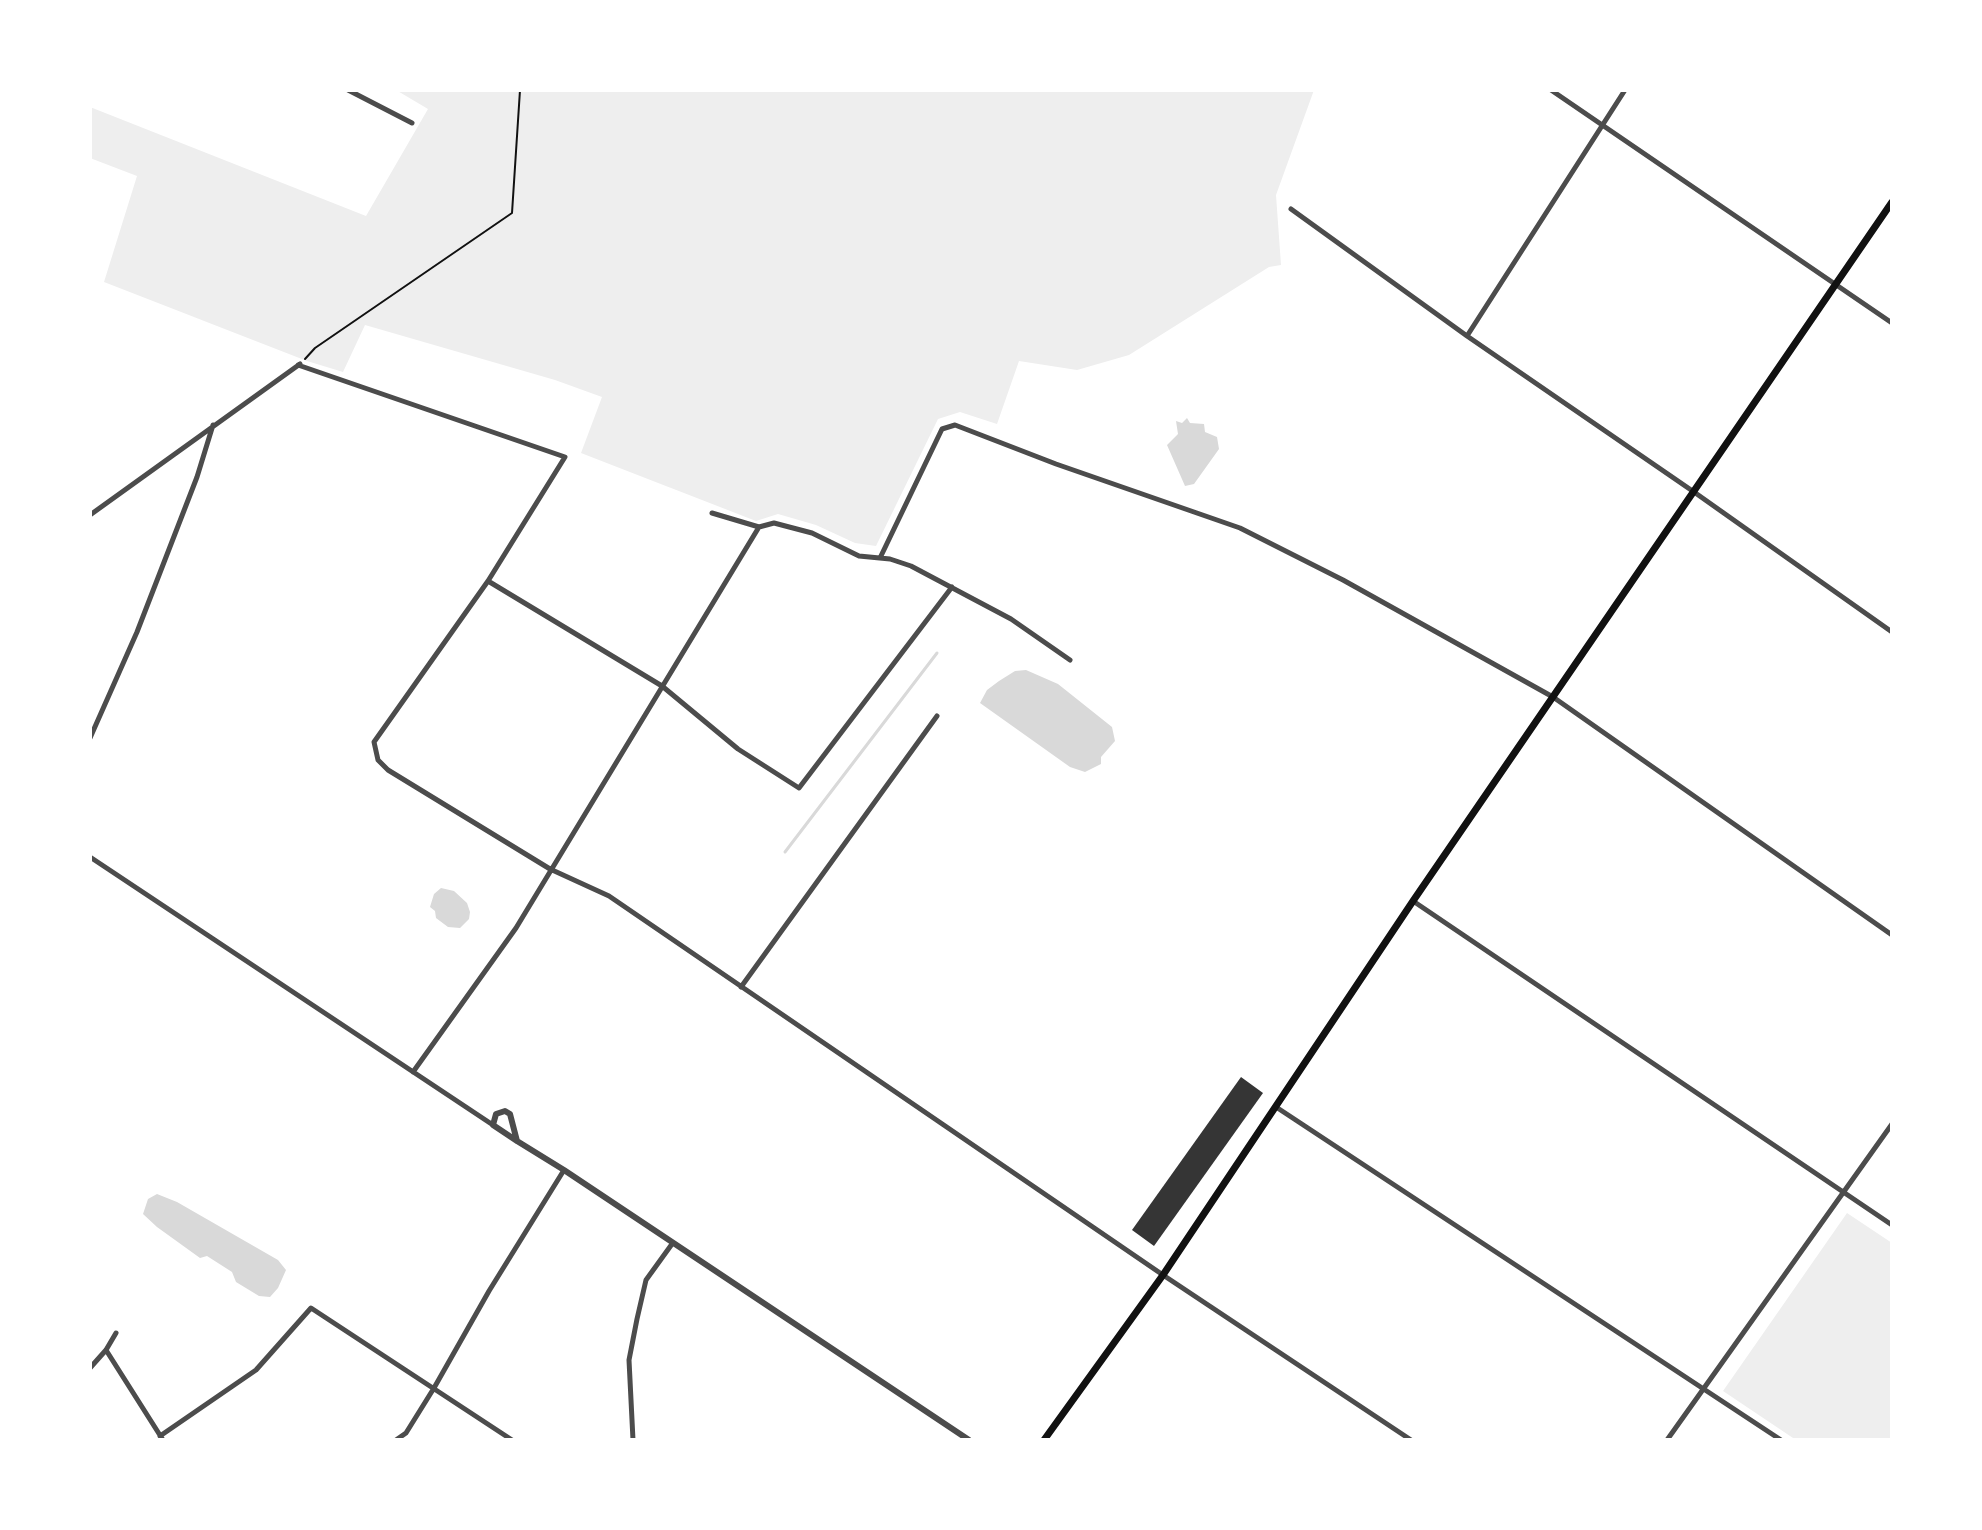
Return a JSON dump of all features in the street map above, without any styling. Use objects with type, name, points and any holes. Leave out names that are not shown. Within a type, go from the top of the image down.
[{"type":"main road","points":[[1044,1440],[1163,1275],[1413,901],[1892,202]]},
{"type":"street","points":[[348,90],[412,123]]},
{"type":"street","points":[[1551,90],[1892,323]]},
{"type":"street","points":[[1467,336],[1625,90]]},
{"type":"street","points":[[1291,209],[1467,336],[1892,632]]},
{"type":"street","points":[[90,515],[300,364],[565,457],[488,581],[374,742],[378,760],[388,770],[550,869],[609,896],[1163,1275],[1411,1440]]},
{"type":"street","points":[[90,738],[137,632],[197,477],[213,425]]},
{"type":"street","points":[[880,558],[942,429],[955,425],[1240,528],[1343,580],[1553,697],[1892,935]]},
{"type":"street","points":[[712,513],[759,527],[774,523],[812,533],[859,556],[911,566],[1011,619],[1070,660]]},
{"type":"street","points":[[413,1072],[516,928],[759,527]]},
{"type":"street","points":[[488,581],[662,686],[738,749],[799,788],[952,587]]},
{"type":"street","points":[[741,987],[937,716]]},
{"type":"street","points":[[90,857],[969,1440]]},
{"type":"street","points":[[1413,901],[1892,1225]]},
{"type":"street","points":[[1276,1107],[1781,1440]]},
{"type":"street","points":[[493,1125],[496,1114],[505,1111],[513,1120],[517,1141]]},
{"type":"street","points":[[1667,1440],[1892,1124]]},
{"type":"street","points":[[396,1440],[406,1433],[434,1388],[489,1291],[564,1170]]},
{"type":"street","points":[[633,1440],[629,1360],[637,1319],[646,1280],[672,1244]]},
{"type":"street","points":[[106,1350],[161,1438],[256,1370],[311,1308],[512,1440]]},
{"type":"street","points":[[90,1368],[116,1333]]},
{"type":"path","points":[[300,364],[315,348],[512,213],[520,90]]},
{"type":"shaded area","points":[[396,90],[1314,90],[1276,195],[1281,265],[1269,267],[1129,355],[1077,370],[1019,361],[997,424],[960,412],[938,419],[876,546],[855,543],[816,525],[778,514],[756,521],[581,453],[602,397],[555,380],[365,325],[343,372],[104,282],[137,176],[90,158],[90,107],[366,216],[428,109]]},
{"type":"shaded area","points":[[1187,418],[1190,423],[1204,424],[1205,432],[1217,437],[1219,449],[1194,484],[1185,486],[1167,445],[1178,434],[1176,421],[1182,423]]},
{"type":"shaded area","points":[[1026,670],[1058,684],[1112,727],[1115,741],[1101,757],[1101,764],[1085,772],[1070,767],[980,703],[987,690],[999,681],[1015,671]]},
{"type":"shaded area","points":[[441,888],[454,891],[467,903],[469,919],[460,928],[448,927],[436,918],[435,911],[430,907],[434,894]]},
{"type":"shaded area","points":[[157,1194],[177,1202],[278,1260],[286,1270],[278,1288],[270,1297],[259,1296],[236,1282],[232,1272],[207,1256],[200,1258],[157,1227],[143,1214],[148,1199]]},
{"type":"shaded area","points":[[1847,1213],[1892,1243],[1892,1440],[1796,1440],[1723,1391]]},
{"type":"building","points":[[1241,1077],[1263,1093],[1154,1246],[1132,1230]]},
{"type":"waterway","points":[[785,852],[937,653]]}]
